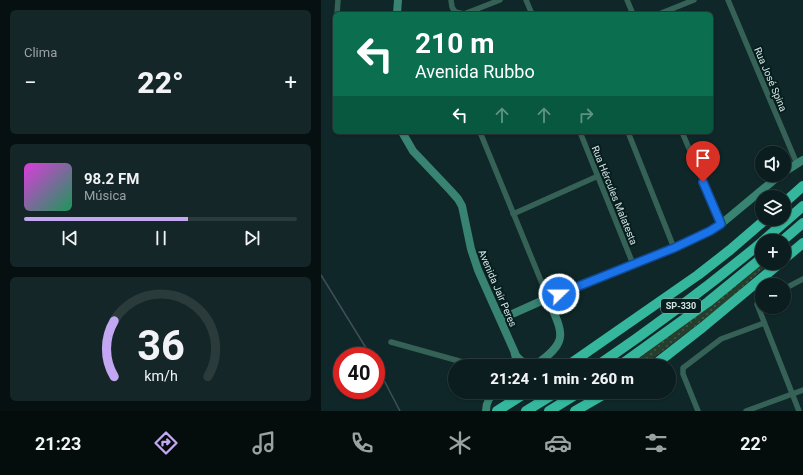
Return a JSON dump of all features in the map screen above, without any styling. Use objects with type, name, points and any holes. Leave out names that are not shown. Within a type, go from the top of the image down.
[{"type":"highway","points":[[791,197],[803,186]]},
{"type":"highway","name":"SP-330","points":[[770,234],[803,206]]},
{"type":"highway","points":[[790,234],[803,223]]},
{"type":"highway","points":[[577,359],[698,275],[758,226]]},
{"type":"highway","points":[[791,254],[803,243]]},
{"type":"highway","name":"SP-330","points":[[607,359],[703,290],[755,247]]},
{"type":"highway","name":"SP-330","points":[[629,359],[708,302],[755,264]]},
{"type":"highway","points":[[662,359],[772,270]]},
{"type":"highway","points":[[497,411],[516,399]]},
{"type":"highway","points":[[526,411],[546,399]]},
{"type":"highway","points":[[549,411],[569,399]]},
{"type":"highway","points":[[575,411],[596,399]]},
{"type":"highway","points":[[586,411],[604,399]]},
{"type":"street","points":[[337,12],[338,0]]},
{"type":"street","points":[[397,12],[398,0]]},
{"type":"street","points":[[451,0],[454,12]]},
{"type":"street","points":[[469,12],[500,0]]},
{"type":"street","points":[[526,0],[531,12]]},
{"type":"street","points":[[627,0],[632,12]]},
{"type":"street","points":[[664,12],[694,0]]},
{"type":"street","name":"Rua José Spina","points":[[728,0],[800,162]]},
{"type":"street","name":"Avenida Jair Peres","points":[[403,134],[418,157],[454,194],[462,206],[471,249],[478,270],[501,319],[516,359]]},
{"type":"street","points":[[481,134],[560,328],[561,336],[559,342],[555,349],[543,359]]},
{"type":"street","name":"Rua Hércules Malatesta","points":[[581,134],[633,264]]},
{"type":"street","points":[[629,134],[674,248]]},
{"type":"street","points":[[683,134],[721,224]]},
{"type":"street","points":[[791,168],[800,162]]},
{"type":"street","points":[[513,214],[598,176]]},
{"type":"street","points":[[501,319],[548,298],[674,248],[710,231],[721,224],[772,182]]},
{"type":"street","points":[[791,285],[803,279]]},
{"type":"street","points":[[761,314],[799,411]]},
{"type":"street","points":[[697,411],[683,374],[683,368],[721,339],[764,323]]},
{"type":"street","points":[[391,342],[452,359]]},
{"type":"street","points":[[515,354],[519,359]]},
{"type":"street","points":[[746,411],[803,390]]},
{"type":"street","points":[[486,411],[488,399]]},
{"type":"green space","points":[[755,268],[755,270],[762,270],[718,309],[656,356],[652,359],[634,359]]},
{"type":"waterway","points":[[321,275],[365,347]]},
{"type":"waterway","points":[[385,382],[400,411]]},
{"type":"route","points":[[559,294],[674,248],[710,231],[721,224],[703,182]]}]
